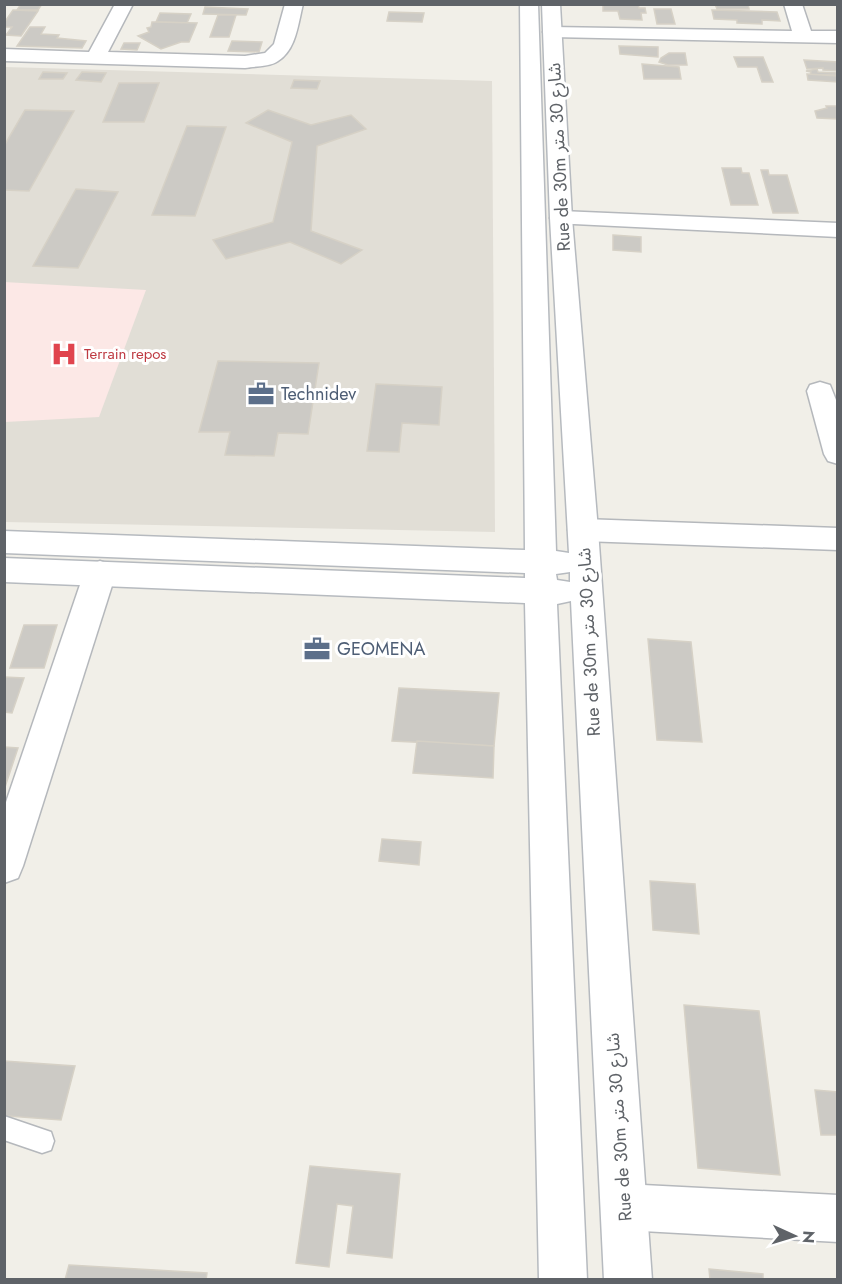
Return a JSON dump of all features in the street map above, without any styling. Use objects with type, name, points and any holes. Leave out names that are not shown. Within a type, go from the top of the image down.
[{"type":"street","points":[[96,57],[124,4]]},
{"type":"street","points":[[4,55],[245,62],[271,57],[283,46],[294,4]]},
{"type":"street","name":"Rue de 30m شارع 30 متر","points":[[529,4],[541,576],[563,1280]]},
{"type":"street","points":[[793,4],[803,36]]},
{"type":"street","points":[[552,18],[837,37]]},
{"type":"street","name":"Rue de 30m شارع 30 متر","points":[[552,18],[561,218],[583,530],[628,1280]]},
{"type":"street","points":[[561,218],[837,230]]},
{"type":"street","points":[[820,391],[837,454]]},
{"type":"street","points":[[583,530],[837,539]]},
{"type":"street","points":[[4,542],[585,579]]},
{"type":"street","points":[[4,570],[100,573],[541,576]]},
{"type":"street","points":[[4,866],[100,573]]},
{"type":"street","points":[[624,1207],[837,1219]]},
{"type":"lane","points":[[4,1128],[42,1141]]},
{"type":"shaded area","points":[[5,67],[492,81],[495,532],[5,522]]},
{"type":"shaded area","name":"Terrain repos","points":[[4,282],[146,290],[99,417],[5,422]]},
{"type":"building","points":[[21,4],[42,4],[38,10],[17,10]]},
{"type":"building","points":[[603,4],[638,4],[639,8],[645,8],[646,13],[641,13],[642,20],[620,19],[618,11],[603,11]]},
{"type":"building","points":[[715,4],[748,4],[749,9],[717,9]]},
{"type":"building","points":[[205,7],[248,9],[246,15],[203,14]]},
{"type":"building","points":[[654,9],[671,9],[675,24],[657,24]]},
{"type":"building","points":[[13,10],[38,11],[21,36],[6,35],[12,27],[4,27],[4,23]]},
{"type":"building","points":[[712,10],[777,12],[780,21],[762,20],[762,24],[737,23],[737,20],[714,19]]},
{"type":"building","points":[[389,12],[424,13],[422,22],[387,21]]},
{"type":"building","points":[[160,13],[191,14],[187,23],[156,22]]},
{"type":"building","points":[[218,15],[236,15],[229,37],[210,37]]},
{"type":"building","points":[[152,22],[197,23],[189,42],[181,42],[161,49],[138,36],[149,32],[147,28],[151,27]]},
{"type":"building","points":[[30,27],[45,27],[41,34],[59,35],[57,38],[86,41],[82,48],[17,46]]},
{"type":"building","points":[[232,41],[262,42],[259,52],[228,51]]},
{"type":"building","points":[[124,43],[140,43],[137,50],[121,49]]},
{"type":"building","points":[[619,46],[658,47],[658,57],[620,54]]},
{"type":"building","points":[[669,53],[685,53],[687,65],[668,65],[659,62]]},
{"type":"building","points":[[734,57],[763,57],[773,82],[762,82],[757,67],[738,67]]},
{"type":"building","points":[[804,60],[838,62],[838,71],[823,70],[823,68],[807,69]]},
{"type":"building","points":[[642,64],[679,67],[681,79],[644,79]]},
{"type":"building","points":[[817,69],[818,72],[838,73],[838,75],[810,75],[811,72],[806,71]]},
{"type":"building","points":[[43,72],[67,73],[63,79],[39,79]]},
{"type":"building","points":[[82,72],[106,73],[101,82],[76,80]]},
{"type":"building","points":[[807,74],[838,76],[838,82],[808,80]]},
{"type":"building","points":[[294,80],[320,81],[317,89],[291,88]]},
{"type":"building","points":[[119,83],[159,83],[144,122],[103,122]]},
{"type":"building","points":[[826,106],[838,106],[838,119],[817,118],[815,111],[827,108]]},
{"type":"building","points":[[25,110],[74,111],[29,191],[4,190],[4,146]]},
{"type":"building","points":[[268,110],[311,125],[351,115],[366,129],[317,146],[311,231],[362,250],[341,264],[290,242],[226,259],[213,240],[273,222],[292,142],[246,123]]},
{"type":"building","points":[[187,126],[226,127],[195,216],[152,215]]},
{"type":"building","points":[[722,168],[741,168],[742,173],[749,173],[758,205],[731,205]]},
{"type":"building","points":[[761,170],[768,170],[769,175],[787,175],[798,213],[773,213]]},
{"type":"building","points":[[76,189],[118,192],[78,268],[33,266]]},
{"type":"building","points":[[613,235],[641,237],[641,252],[613,250]]},
{"type":"building","points":[[218,361],[319,363],[308,434],[278,433],[274,456],[225,455],[230,432],[199,432]]},
{"type":"building","points":[[376,384],[442,387],[439,425],[402,423],[399,452],[367,451]]},
{"type":"building","points":[[24,625],[57,625],[44,668],[10,668]]},
{"type":"building","points":[[648,639],[691,642],[702,742],[657,740]]},
{"type":"building","points":[[4,677],[24,678],[12,713],[4,712]]},
{"type":"building","points":[[399,688],[499,693],[494,746],[392,741]]},
{"type":"building","points":[[417,741],[494,746],[493,778],[413,773]]},
{"type":"building","points":[[4,747],[18,748],[4,790]]},
{"type":"building","points":[[382,839],[421,842],[419,865],[379,861]]},
{"type":"building","points":[[650,881],[695,884],[699,934],[653,930]]},
{"type":"building","points":[[684,1005],[759,1011],[780,1175],[698,1168]]},
{"type":"building","points":[[4,1061],[75,1066],[61,1120],[8,1116],[7,1121],[4,1121]]},
{"type":"building","points":[[815,1090],[838,1092],[838,1135],[821,1135]]},
{"type":"building","points":[[310,1166],[400,1174],[392,1258],[347,1253],[353,1206],[337,1204],[329,1267],[296,1263]]},
{"type":"building","points":[[69,1265],[207,1273],[206,1280],[65,1280]]},
{"type":"building","points":[[709,1269],[763,1274],[763,1280],[710,1280]]},
{"type":"place","name":"Terrain repos","points":[[64,354]]},
{"type":"place","name":"Technidev","points":[[261,394]]},
{"type":"place","name":"GEOMENA","points":[[317,649]]}]
